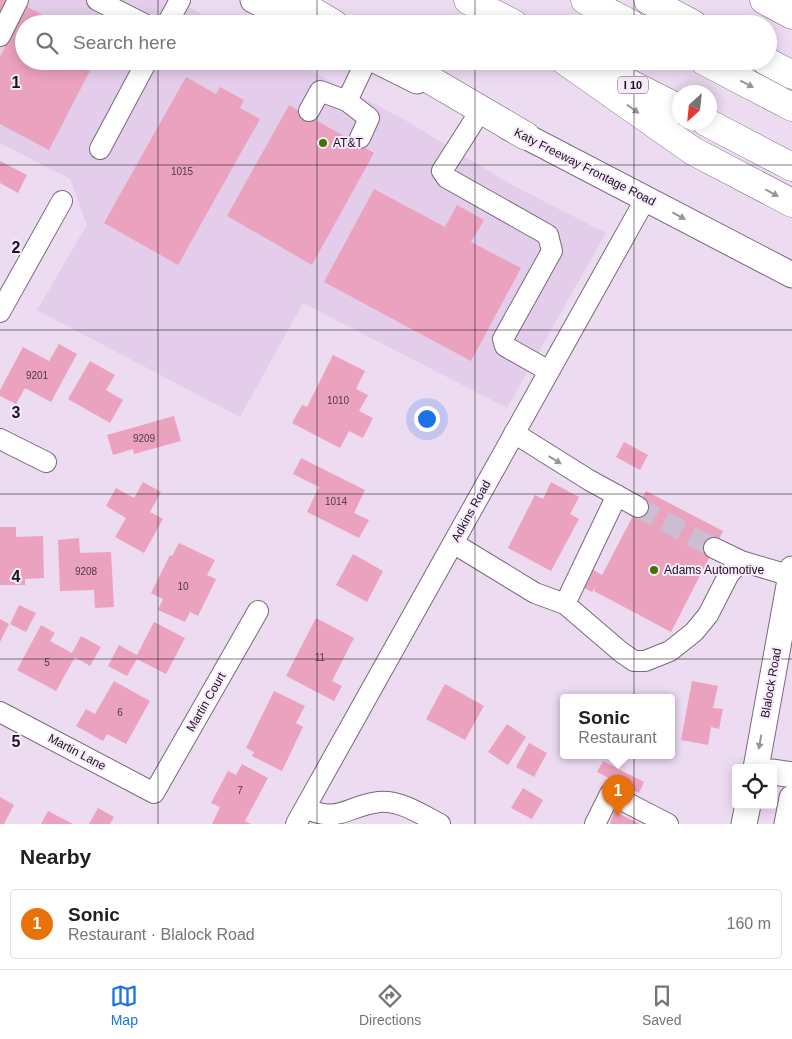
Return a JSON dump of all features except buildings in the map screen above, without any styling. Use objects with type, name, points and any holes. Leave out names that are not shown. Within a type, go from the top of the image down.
[{"type":"highway","points":[[294,0],[319,15]]},
{"type":"highway","points":[[468,0],[497,15]]},
{"type":"highway","points":[[586,0],[614,15]]},
{"type":"highway","points":[[648,0],[676,15]]},
{"type":"highway","points":[[764,0],[792,15]]},
{"type":"highway","points":[[777,67],[792,75]]},
{"type":"highway","points":[[413,70],[526,136]]},
{"type":"highway","points":[[578,70],[693,151],[792,203]]},
{"type":"highway","name":"I 10","points":[[604,70],[672,105]]},
{"type":"highway","points":[[721,70],[792,107]]},
{"type":"highway","points":[[717,128],[792,167]]},
{"type":"main road","points":[[253,0],[283,15]]},
{"type":"main road","name":"Katy Freeway Frontage Road","points":[[395,70],[790,272]]},
{"type":"main road","name":"Blalock Road","points":[[757,764],[791,572]]},
{"type":"main road","points":[[777,773],[792,775]]},
{"type":"main road","points":[[787,824],[792,798]]},
{"type":"main road","points":[[744,824],[747,809]]},
{"type":"street","points":[[0,36],[18,0]]},
{"type":"street","points":[[97,0],[126,15]]},
{"type":"street","points":[[172,15],[180,0]]},
{"type":"street","points":[[100,149],[142,70]]},
{"type":"street","points":[[347,101],[362,70]]},
{"type":"street","points":[[309,111],[320,91],[347,101],[369,118],[360,138]]},
{"type":"street","points":[[479,113],[442,171],[446,178],[548,235],[552,251],[503,339],[505,346],[549,371]]},
{"type":"street","name":"Adkins Road","points":[[300,816],[646,198]]},
{"type":"street","points":[[0,312],[62,201]]},
{"type":"street","points":[[514,434],[638,507]]},
{"type":"street","points":[[0,439],[46,462]]},
{"type":"street","points":[[565,604],[617,495]]},
{"type":"street","points":[[453,543],[536,593],[565,604],[634,661],[645,661],[670,651],[694,632],[708,615],[729,574],[741,561]]},
{"type":"street","points":[[714,548],[758,568],[791,572]]},
{"type":"street","name":"Martin Court","points":[[154,792],[258,611]]},
{"type":"street","name":"Martin Lane","points":[[0,712],[154,792]]},
{"type":"street","points":[[595,824],[610,794],[668,824]]},
{"type":"street","points":[[300,816],[334,817],[379,802],[399,803],[440,824]]},
{"type":"shaded area","points":[[0,0],[175,0],[203,15],[15,15],[15,70],[309,70],[405,120],[512,185],[606,233],[507,408],[303,303],[240,417],[37,310],[87,225],[70,179],[0,143]]},
{"type":"tunnel","points":[[638,507],[714,548]]},
{"type":"place","name":"AT&T","points":[[323,143]]},
{"type":"place","name":"Adams Automotive","points":[[654,570]]},
{"type":"place","name":"Sonic","points":[[618,816]]}]
